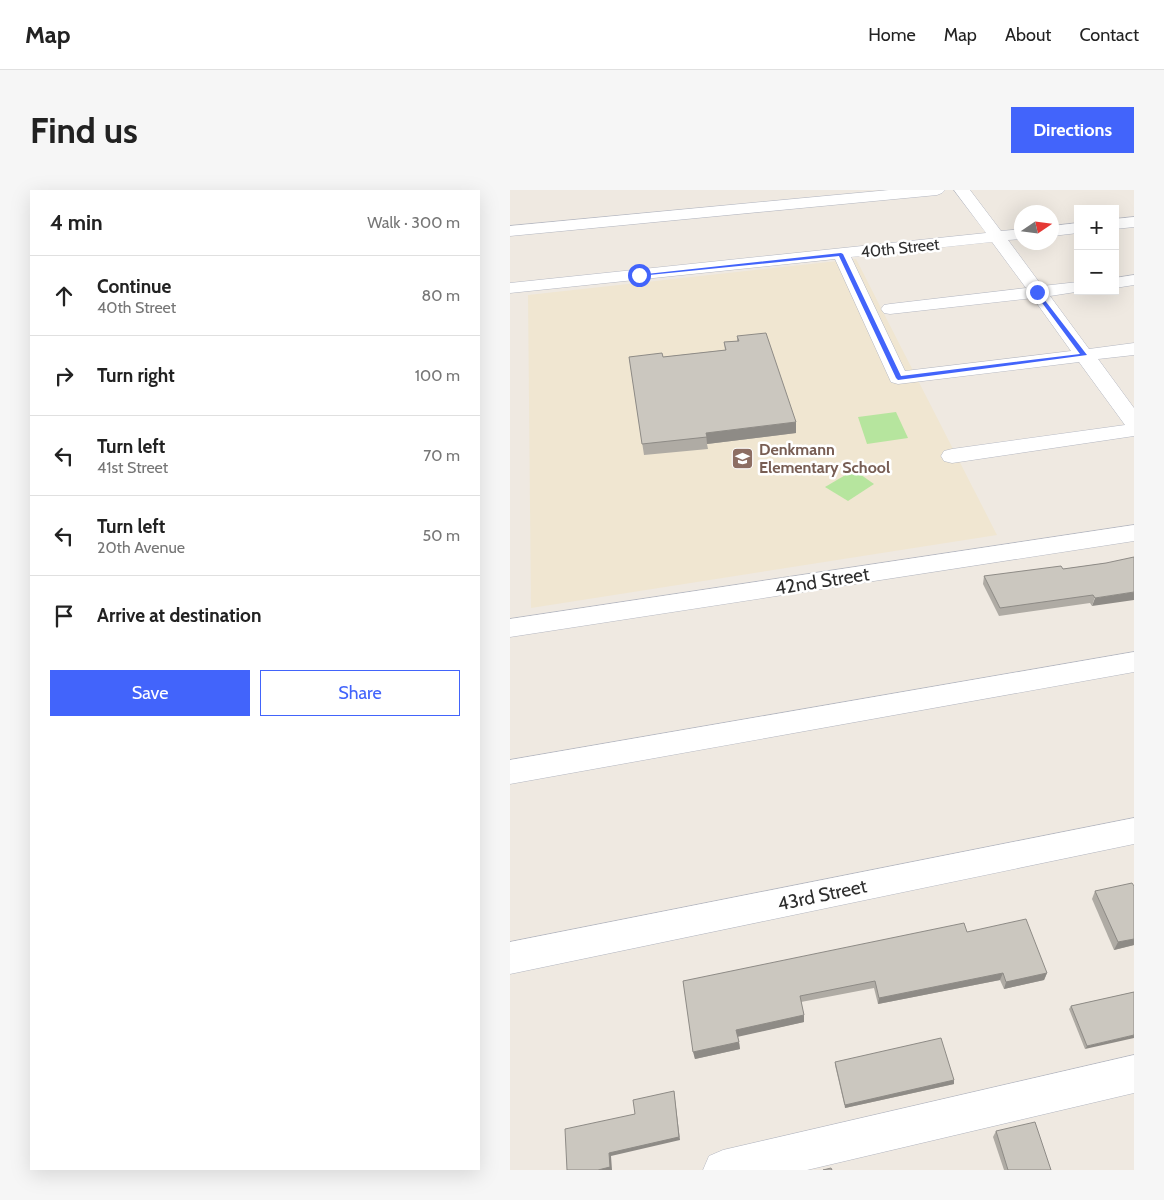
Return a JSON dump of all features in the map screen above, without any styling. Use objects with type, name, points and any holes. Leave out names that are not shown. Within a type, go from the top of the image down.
[{"type":"street","points":[[510,231],[938,190]]},
{"type":"street","points":[[962,190],[1134,422]]},
{"type":"street","points":[[1119,224],[1134,222]]},
{"type":"street","points":[[1059,230],[1074,228]]},
{"type":"street","name":"40th Street","points":[[510,288],[1014,235]]},
{"type":"street","points":[[841,254],[898,378],[1134,349]]},
{"type":"street","points":[[1119,282],[1134,280]]},
{"type":"street","points":[[890,309],[1074,287]]},
{"type":"street","points":[[952,456],[1134,430]]},
{"type":"street","name":"42nd Street","points":[[510,628],[1134,533]]},
{"type":"street","points":[[510,772],[1134,662]]},
{"type":"street","name":"43rd Street","points":[[510,958],[1134,831]]},
{"type":"street","points":[[723,1170],[1134,1074]]},
{"type":"shaded area","name":"Denkmann Elementary School","points":[[856,259],[997,535],[531,608],[528,295]]},
{"type":"green space","points":[[896,412],[908,438],[867,444],[858,417]]},
{"type":"green space","points":[[854,470],[874,484],[848,501],[825,487]]},
{"type":"building","points":[[766,333],[796,422],[706,433],[707,437],[642,444],[629,357],[662,353],[663,357],[726,350],[724,342],[739,341],[737,336]]},
{"type":"building","points":[[1134,557],[1134,592],[1095,598],[1093,595],[1000,608],[984,576],[1061,566],[1063,569]]},
{"type":"building","points":[[1132,883],[1134,886],[1134,939],[1118,942],[1095,891]]},
{"type":"building","points":[[1026,919],[1047,973],[1006,982],[1003,973],[879,998],[875,981],[800,996],[804,1015],[736,1030],[739,1042],[693,1052],[683,981],[964,923],[967,932]]},
{"type":"building","points":[[1134,992],[1134,1035],[1087,1046],[1071,1006]]},
{"type":"building","points":[[941,1038],[954,1080],[845,1105],[835,1062]]},
{"type":"building","points":[[674,1091],[679,1137],[609,1153],[610,1167],[598,1170],[567,1170],[565,1129],[635,1114],[633,1100]]},
{"type":"building","points":[[1035,1122],[1051,1170],[1008,1170],[996,1131]]},
{"type":"place","name":"Denkmann Elementary School","points":[[743,458]]},
{"type":"route","points":[[639,275],[841,254],[898,378],[1084,355],[1037,292]]}]
